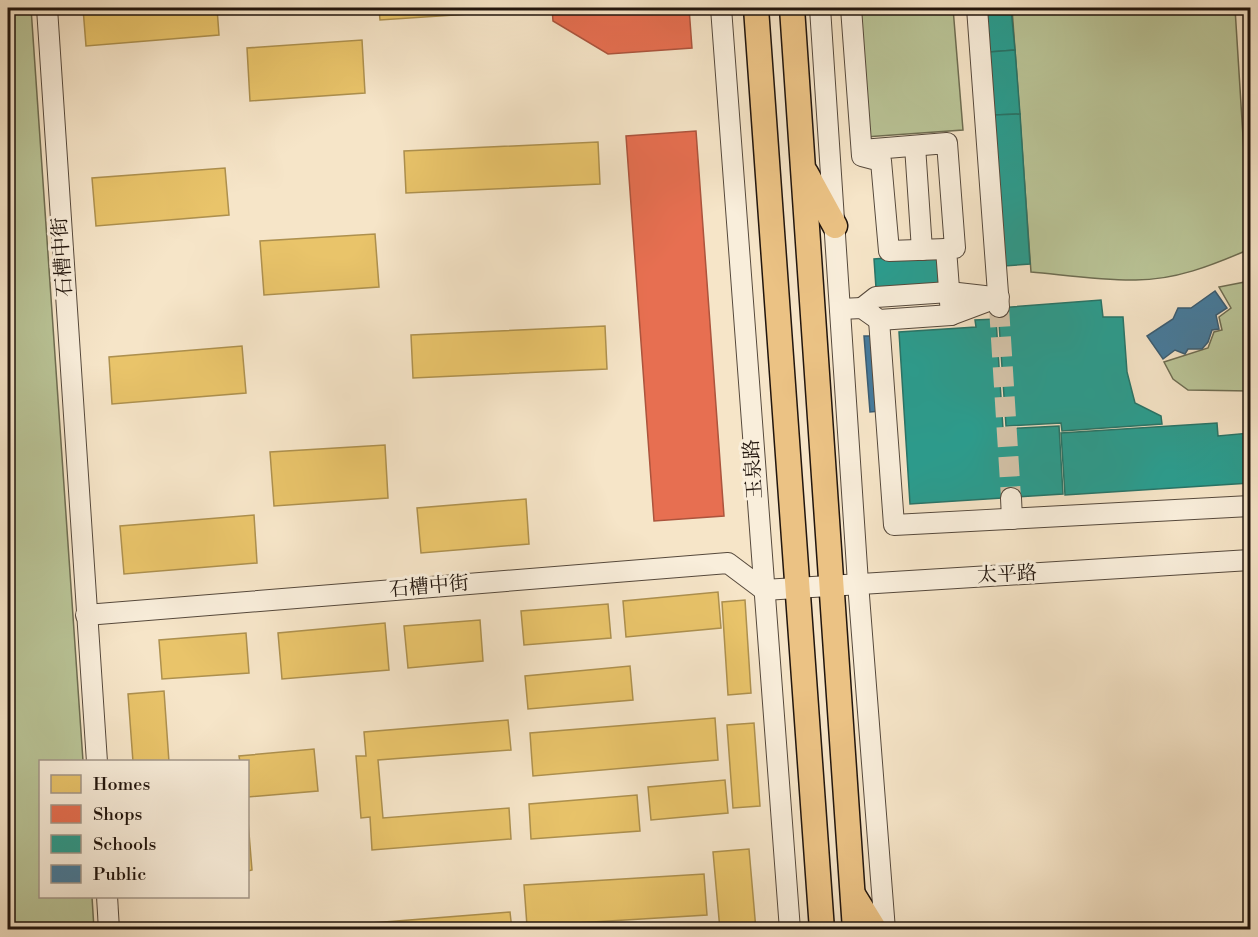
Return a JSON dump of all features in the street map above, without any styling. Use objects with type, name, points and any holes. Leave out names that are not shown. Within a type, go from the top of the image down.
[{"type":"main road","name":"玉泉路","points":[[756,8],[822,930]]},
{"type":"main road","points":[[795,14],[802,165],[855,930]]},
{"type":"main road","points":[[802,165],[835,226]]},
{"type":"main road","points":[[852,892],[875,930]]},
{"type":"street","name":"石槽中街","points":[[47,8],[97,760]]},
{"type":"street","name":"玉泉路","points":[[721,8],[789,930]]},
{"type":"street","points":[[820,8],[858,583],[885,930]]},
{"type":"street","points":[[851,8],[862,156],[881,161],[889,251],[955,248],[947,143],[862,150]]},
{"type":"street","points":[[977,8],[999,302]]},
{"type":"street","points":[[915,146],[921,250]]},
{"type":"street","points":[[946,249],[951,315]]},
{"type":"street","points":[[840,309],[862,308],[876,297],[949,292],[999,302]]},
{"type":"street","points":[[862,308],[879,320],[951,315],[999,302]]},
{"type":"street","points":[[879,320],[894,525],[1251,506]]},
{"type":"street","points":[[824,486],[848,430]]},
{"type":"street","points":[[1011,498],[1012,519]]},
{"type":"street","name":"太平路","points":[[764,590],[1251,560]]},
{"type":"street","name":"石槽中街","points":[[86,615],[728,563],[764,590]]},
{"type":"street","points":[[107,898],[109,930]]},
{"type":"green space","points":[[8,8],[31,8],[83,760],[39,760],[39,898],[92,898],[94,929],[8,929]]},
{"type":"green space","points":[[856,8],[953,8],[963,130],[865,137]]},
{"type":"green space","points":[[1012,8],[1235,8],[1250,249],[1193,271],[1148,280],[1031,272]]},
{"type":"green space","points":[[1250,281],[1250,391],[1188,390],[1173,379],[1164,362],[1208,348],[1214,332],[1222,330],[1219,317],[1231,308],[1219,287]]},
{"type":"building: Homes","points":[[83,8],[217,8],[219,35],[86,46]]},
{"type":"building: Homes","points":[[379,8],[484,8],[484,13],[380,20]]},
{"type":"building: Homes","points":[[362,40],[365,93],[250,101],[247,48]]},
{"type":"building: Homes","points":[[598,142],[600,184],[406,193],[404,151]]},
{"type":"building: Homes","points":[[225,168],[229,215],[96,226],[92,178]]},
{"type":"building: Homes","points":[[375,234],[379,287],[264,295],[260,241]]},
{"type":"building: Homes","points":[[605,326],[607,369],[413,378],[411,335]]},
{"type":"building: Homes","points":[[242,346],[246,393],[112,404],[109,357]]},
{"type":"building: Homes","points":[[385,445],[388,498],[274,506],[270,452]]},
{"type":"building: Homes","points":[[526,499],[529,544],[421,553],[417,508]]},
{"type":"building: Homes","points":[[254,515],[257,563],[124,574],[120,526]]},
{"type":"building: Homes","points":[[718,592],[721,628],[626,637],[623,601]]},
{"type":"building: Homes","points":[[745,600],[751,693],[728,695],[722,602]]},
{"type":"building: Homes","points":[[608,604],[611,638],[524,645],[521,611]]},
{"type":"building: Homes","points":[[480,620],[483,661],[408,668],[404,626]]},
{"type":"building: Homes","points":[[385,623],[389,670],[282,679],[278,633]]},
{"type":"building: Homes","points":[[246,633],[249,673],[162,679],[159,640]]},
{"type":"building: Homes","points":[[630,666],[633,700],[528,709],[525,676]]},
{"type":"building: Homes","points":[[164,691],[169,760],[133,760],[128,694]]},
{"type":"building: Homes","points":[[715,718],[718,760],[533,776],[530,733]]},
{"type":"building: Homes","points":[[508,720],[511,750],[378,760],[383,818],[509,808],[511,839],[372,850],[370,817],[361,818],[356,756],[366,756],[364,732]]},
{"type":"building: Homes","points":[[754,723],[760,806],[733,808],[727,725]]},
{"type":"building: Homes","points":[[314,749],[318,791],[249,797],[249,760],[240,760],[239,756]]},
{"type":"building: Homes","points":[[725,780],[728,813],[651,820],[648,787]]},
{"type":"building: Homes","points":[[637,795],[640,831],[531,839],[529,804]]},
{"type":"building: Homes","points":[[249,833],[252,870],[249,871]]},
{"type":"building: Homes","points":[[749,849],[756,930],[720,930],[713,852]]},
{"type":"building: Homes","points":[[704,874],[707,915],[527,926],[524,885]]},
{"type":"building: Homes","points":[[510,912],[512,930],[372,930],[372,923]]},
{"type":"building: Shops","points":[[552,8],[689,8],[692,48],[608,54],[553,21]]},
{"type":"building: Shops","points":[[696,131],[724,516],[654,521],[626,136]]},
{"type":"building: Schools","points":[[985,8],[1011,8],[1015,50],[989,52]]},
{"type":"building: Schools","points":[[1015,50],[1020,114],[994,115],[989,52]]},
{"type":"building: Schools","points":[[1020,114],[1030,264],[1004,266],[994,115]]},
{"type":"building: Schools","points":[[941,254],[943,284],[876,288],[874,259]]},
{"type":"building: Schools","points":[[1101,300],[1103,317],[1123,317],[1127,372],[1135,403],[1161,416],[1162,424],[1062,431],[1061,423],[1006,426],[998,308]]},
{"type":"building: Schools","points":[[996,319],[1003,429],[1059,426],[1063,494],[910,504],[899,332],[976,327],[975,320]]},
{"type":"building: Schools","points":[[1217,423],[1218,436],[1250,433],[1250,483],[1065,495],[1061,433]]},
{"type":"building: Public","points":[[1215,291],[1227,308],[1216,315],[1219,329],[1212,330],[1208,342],[1202,349],[1188,349],[1185,354],[1175,350],[1163,359],[1147,336],[1173,319],[1178,308],[1191,308]]},
{"type":"building: Public","points":[[864,336],[875,336],[880,411],[870,412]]},
{"type":"tunnel","points":[[999,307],[1011,498]]}]
